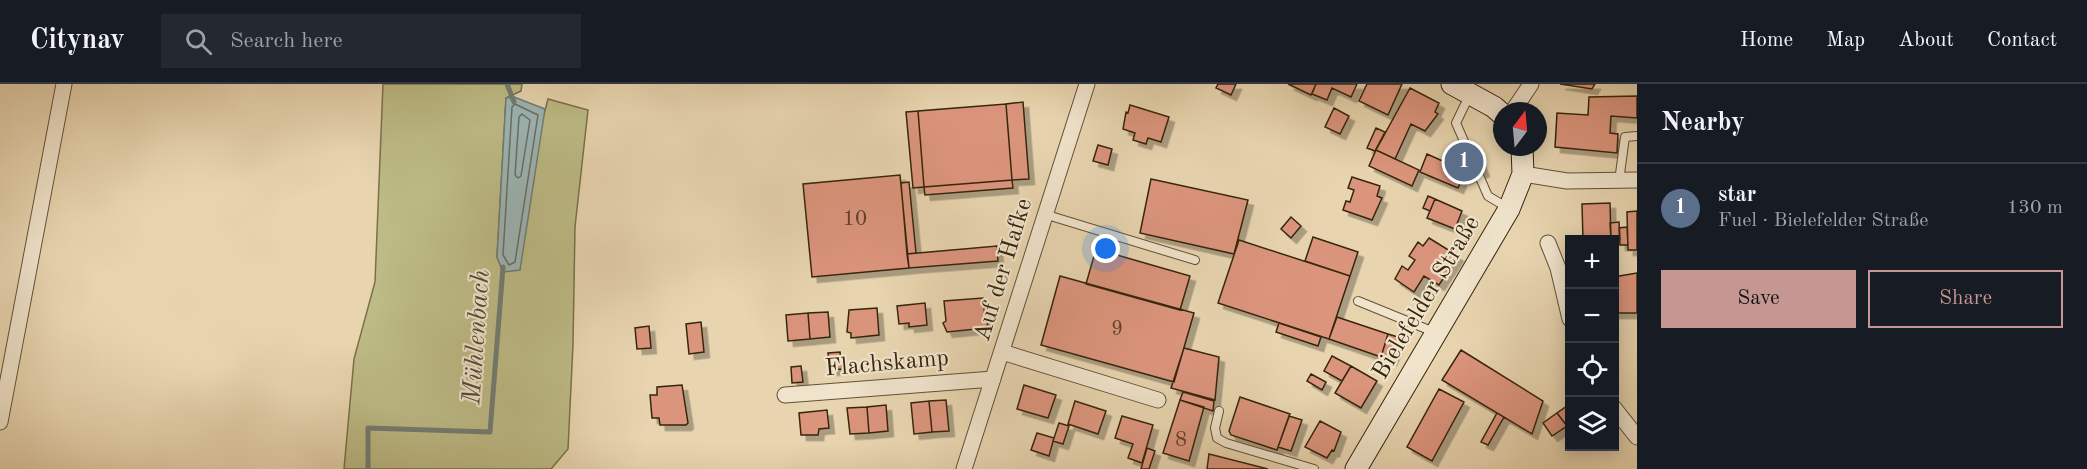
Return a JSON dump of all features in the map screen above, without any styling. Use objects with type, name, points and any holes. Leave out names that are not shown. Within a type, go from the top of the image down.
[{"type":"main road","points":[[1462,89],[1493,108]]},
{"type":"main road","name":"Bielefelder Straße","points":[[1356,469],[1509,209],[1523,174],[1522,156]]},
{"type":"street","points":[[0,422],[64,84]]},
{"type":"street","name":"Auf der Hafke","points":[[964,469],[1087,84]]},
{"type":"street","points":[[1519,102],[1531,84]]},
{"type":"street","points":[[1523,174],[1567,181],[1637,180]]},
{"type":"street","points":[[1548,243],[1558,268],[1565,300]]},
{"type":"street","points":[[1002,352],[1158,400]]},
{"type":"street","name":"Flachskamp","points":[[785,395],[993,379]]},
{"type":"street","points":[[1619,414],[1637,437]]},
{"type":"lane","points":[[1462,89],[1456,123],[1488,196],[1509,209]]},
{"type":"lane","points":[[1619,181],[1624,136],[1637,136]]},
{"type":"lane","points":[[1044,214],[1195,261]]},
{"type":"lane","points":[[1358,301],[1436,333]]},
{"type":"lane","points":[[1219,411],[1215,429],[1217,438],[1226,443],[1314,469]]},
{"type":"shaded area","points":[[383,84],[522,84],[521,91],[506,98],[497,257],[503,272],[548,99],[588,110],[575,227],[568,449],[551,469],[344,469],[354,359],[375,282]]},
{"type":"water","points":[[514,97],[545,109],[520,270],[503,272],[497,257],[506,98]]},
{"type":"building","points":[[1218,84],[1236,84],[1231,95],[1216,88]]},
{"type":"building","points":[[1288,84],[1316,84],[1311,95]]},
{"type":"building","points":[[1316,84],[1357,84],[1351,97],[1332,88],[1327,100],[1312,94]]},
{"type":"building","points":[[1367,84],[1402,84],[1388,115],[1359,101]]},
{"type":"building","points":[[1560,84],[1595,84],[1592,89]]},
{"type":"building","points":[[1410,88],[1439,103],[1435,112],[1438,114],[1425,131],[1411,124],[1395,159],[1376,150]]},
{"type":"building","points":[[1637,96],[1637,118],[1611,116],[1610,133],[1618,134],[1617,153],[1555,147],[1557,113],[1588,115],[1589,97]]},
{"type":"building","points":[[1023,102],[1029,179],[1012,180],[1006,104]]},
{"type":"building","points":[[1006,104],[1012,180],[924,187],[918,111]]},
{"type":"building","points":[[1130,105],[1169,117],[1161,142],[1148,138],[1146,144],[1133,140],[1135,133],[1123,129],[1126,112],[1128,113]]},
{"type":"building","points":[[1334,108],[1349,116],[1340,134],[1325,127]]},
{"type":"building","points":[[918,111],[924,187],[913,188],[906,112]]},
{"type":"building","points":[[1376,128],[1385,132],[1375,151],[1367,148]]},
{"type":"building","points":[[1098,145],[1112,149],[1108,165],[1093,161]]},
{"type":"building","points":[[1376,150],[1419,170],[1412,186],[1369,166]]},
{"type":"building","points":[[1476,151],[1484,171],[1464,179],[1456,159]]},
{"type":"building","points":[[1427,154],[1456,167],[1462,179],[1458,188],[1420,172]]},
{"type":"building","points":[[900,175],[909,268],[812,277],[803,184]]},
{"type":"building","points":[[1352,177],[1380,186],[1377,196],[1382,198],[1372,220],[1343,210],[1346,201],[1350,202],[1354,190],[1348,188]]},
{"type":"building","points":[[1151,179],[1248,200],[1234,254],[1140,233]]},
{"type":"building","points":[[1012,180],[1013,188],[925,195],[924,187]]},
{"type":"building","points":[[909,182],[916,253],[907,254],[901,183]]},
{"type":"building","points":[[1428,196],[1435,199],[1430,211],[1423,208]]},
{"type":"building","points":[[1435,199],[1462,211],[1455,229],[1427,218]]},
{"type":"building","points":[[1610,203],[1611,235],[1583,235],[1582,204]]},
{"type":"building","points":[[1637,211],[1637,250],[1628,250],[1627,212]]},
{"type":"building","points":[[1291,217],[1301,226],[1291,238],[1281,229]]},
{"type":"building","points":[[1619,222],[1620,239],[1619,235],[1611,235],[1610,223]]},
{"type":"building","points":[[1627,227],[1628,245],[1620,245],[1619,228]]},
{"type":"building","points":[[1313,237],[1358,252],[1350,276],[1305,261]]},
{"type":"building","points":[[1429,238],[1458,256],[1439,285],[1424,276],[1414,292],[1395,279],[1402,266],[1408,270],[1415,260],[1409,256],[1418,242],[1423,246]]},
{"type":"building","points":[[1239,240],[1350,276],[1329,339],[1218,303]]},
{"type":"building","points":[[997,246],[998,261],[909,268],[907,254]]},
{"type":"building","points":[[1096,249],[1190,276],[1180,310],[1086,284]]},
{"type":"building","points":[[1637,273],[1637,313],[1619,313],[1619,276]]},
{"type":"building","points":[[1060,276],[1194,313],[1174,382],[1041,345]]},
{"type":"building","points":[[983,298],[985,318],[988,323],[986,328],[947,332],[943,323],[946,321],[944,301]]},
{"type":"building","points":[[925,303],[927,325],[909,327],[909,323],[899,324],[897,306]]},
{"type":"building","points":[[877,308],[879,335],[851,338],[851,333],[847,332],[849,310]]},
{"type":"building","points":[[828,312],[830,337],[810,339],[808,313]]},
{"type":"building","points":[[808,313],[810,339],[788,341],[786,315]]},
{"type":"building","points":[[1337,317],[1388,334],[1381,357],[1329,339]]},
{"type":"building","points":[[701,322],[704,352],[689,354],[686,324]]},
{"type":"building","points":[[1279,323],[1321,337],[1318,346],[1276,332]]},
{"type":"building","points":[[649,326],[651,348],[637,349],[635,328]]},
{"type":"building","points":[[1388,334],[1401,338],[1391,360],[1381,357]]},
{"type":"building","points":[[1184,348],[1219,357],[1215,400],[1171,388]]},
{"type":"building","points":[[1461,350],[1543,401],[1532,434],[1442,380]]},
{"type":"building","points":[[840,352],[842,369],[830,370],[828,353]]},
{"type":"building","points":[[1332,356],[1351,366],[1342,381],[1324,371]]},
{"type":"building","points":[[801,366],[803,382],[792,383],[791,367]]},
{"type":"building","points":[[1351,366],[1377,381],[1361,408],[1335,393]]},
{"type":"building","points":[[1311,374],[1326,382],[1322,390],[1307,381]]},
{"type":"building","points":[[682,385],[688,423],[686,425],[660,425],[659,418],[652,418],[650,395],[657,395],[657,387]]},
{"type":"building","points":[[1024,385],[1056,395],[1048,418],[1017,409]]},
{"type":"building","points":[[1439,389],[1464,402],[1432,461],[1407,447]]},
{"type":"building","points":[[1183,392],[1214,401],[1213,411],[1180,400]]},
{"type":"building","points":[[1240,397],[1290,414],[1277,450],[1231,435],[1229,431]]},
{"type":"building","points":[[946,400],[949,431],[932,432],[929,401]]},
{"type":"building","points":[[1180,400],[1204,407],[1189,461],[1163,453]]},
{"type":"building","points":[[929,401],[932,432],[914,434],[911,403]]},
{"type":"building","points":[[1075,401],[1106,411],[1098,434],[1068,424]]},
{"type":"building","points":[[886,405],[888,431],[869,433],[867,407]]},
{"type":"building","points":[[867,407],[869,433],[850,434],[847,408]]},
{"type":"building","points":[[1565,407],[1565,423],[1557,413]]},
{"type":"building","points":[[827,410],[829,428],[819,429],[818,435],[801,435],[799,413]]},
{"type":"building","points":[[1497,413],[1504,417],[1488,445],[1481,442]]},
{"type":"building","points":[[1557,413],[1565,423],[1565,427],[1552,436],[1543,423]]},
{"type":"building","points":[[1122,416],[1153,425],[1142,463],[1128,458],[1133,444],[1115,438]]},
{"type":"building","points":[[1289,416],[1302,420],[1291,451],[1278,447]]},
{"type":"building","points":[[1320,421],[1341,432],[1334,451],[1332,450],[1327,458],[1305,447]]},
{"type":"building","points":[[1059,423],[1069,426],[1063,444],[1053,441]]},
{"type":"building","points":[[1037,433],[1054,438],[1049,456],[1031,450]]},
{"type":"building","points":[[1147,448],[1155,451],[1149,469],[1141,469]]},
{"type":"building","points":[[1209,454],[1268,469],[1207,469]]},
{"type":"waterway","name":"Mühlenbach","points":[[507,84],[514,102]]},
{"type":"waterway","name":"Mühlenbach","points":[[368,469],[368,428],[490,432],[503,267]]},
{"type":"place","name":"star","points":[[1464,162]]}]
